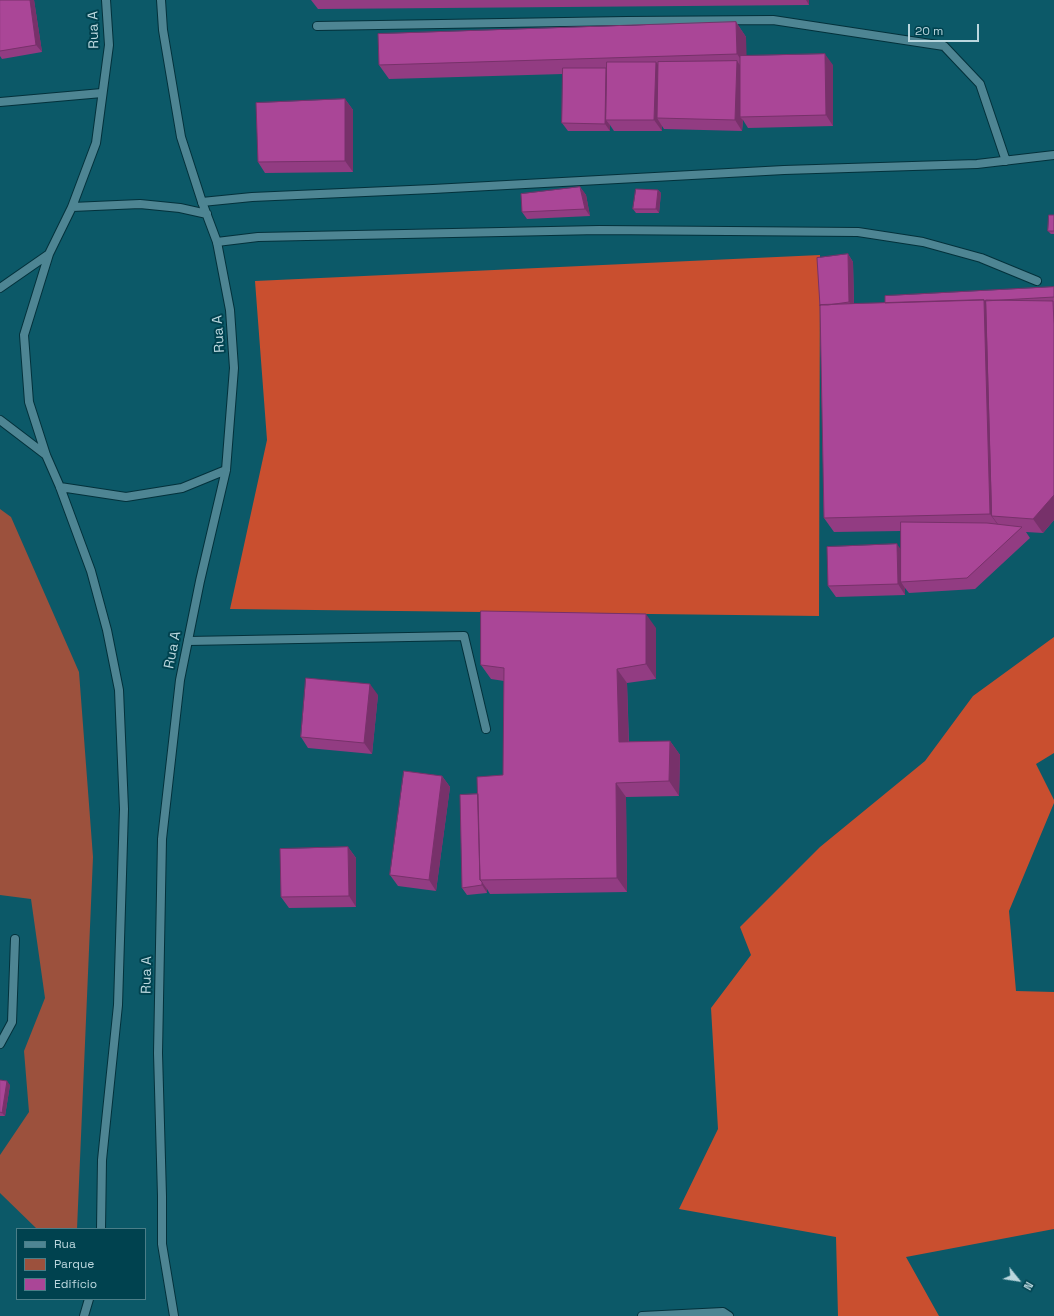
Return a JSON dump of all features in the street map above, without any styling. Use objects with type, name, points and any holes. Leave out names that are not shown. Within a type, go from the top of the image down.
[{"type":"street","name":"Rua A","points":[[101,1228],[102,1160],[118,1005],[124,809],[119,690],[107,630],[91,572],[60,487],[46,455],[29,402],[24,334],[49,254],[72,207],[96,143],[108,45],[106,0]]},
{"type":"street","name":"Rua A","points":[[161,0],[163,30],[181,137],[202,202],[217,242],[230,310],[234,368],[226,470],[200,581],[180,680],[162,847],[158,1053],[162,1244],[174,1316]]},
{"type":"street","points":[[317,26],[773,20],[944,46],[980,84],[1006,161]]},
{"type":"street","points":[[0,102],[102,92]]},
{"type":"street","points":[[202,202],[252,197],[457,188],[784,170],[977,164],[1054,155]]},
{"type":"street","points":[[72,207],[140,204],[180,208],[207,214]]},
{"type":"street","points":[[217,242],[258,237],[591,230],[858,232],[923,242],[981,258],[1038,281]]},
{"type":"street","points":[[0,288],[49,254]]},
{"type":"street","points":[[0,420],[46,455]]},
{"type":"street","points":[[60,487],[126,496],[182,488],[226,470]]},
{"type":"street","points":[[188,641],[464,636],[486,729]]},
{"type":"street","points":[[0,1044],[12,1022],[14,939]]},
{"type":"street","points":[[84,1316],[89,1300]]},
{"type":"street","points":[[642,1316],[723,1312],[729,1316]]},
{"type":"shaded area","points":[[0,0],[1054,0],[1054,1316],[0,1316]]},
{"type":"shaded area","points":[[820,255],[819,616],[230,609],[267,440],[255,281]]},
{"type":"shaded area","points":[[1054,637],[1054,753],[1036,764],[1054,800],[1054,803],[1009,911],[1016,991],[1054,992],[1054,1229],[906,1257],[939,1316],[838,1316],[836,1237],[679,1209],[718,1129],[711,1008],[751,955],[740,927],[820,847],[925,761],[973,696]]},
{"type":"green space","points":[[0,509],[11,517],[79,672],[93,857],[77,1228],[36,1228],[0,1193],[0,1155],[29,1112],[24,1051],[45,998],[31,899],[0,895]]},
{"type":"building","points":[[0,0],[30,0],[36,45],[0,51]]},
{"type":"building","points":[[736,22],[737,54],[379,65],[378,34]]},
{"type":"building","points":[[825,54],[826,115],[740,117],[740,56]]},
{"type":"building","points":[[737,61],[735,120],[657,118],[658,62]]},
{"type":"building","points":[[607,62],[656,62],[654,120],[606,120]]},
{"type":"building","points":[[563,68],[606,68],[605,124],[562,123]]},
{"type":"building","points":[[345,99],[345,161],[258,162],[256,103]]},
{"type":"building","points":[[580,187],[585,209],[522,212],[521,194]]},
{"type":"building","points":[[636,189],[658,190],[656,209],[633,209]]},
{"type":"building","points":[[1049,215],[1054,215],[1054,231],[1048,231]]},
{"type":"building","points":[[848,254],[849,302],[820,306],[817,258]]},
{"type":"building","points":[[1054,287],[1054,297],[984,301],[885,303],[885,296]]},
{"type":"building","points":[[984,300],[990,514],[824,518],[820,305]]},
{"type":"building","points":[[986,300],[1053,301],[1054,495],[1033,519],[992,516]]},
{"type":"building","points":[[901,522],[987,523],[1022,527],[967,578],[901,582]]},
{"type":"building","points":[[897,544],[898,584],[828,586],[827,547]]},
{"type":"building","points":[[481,611],[646,614],[646,664],[617,669],[619,742],[670,741],[669,781],[616,783],[617,878],[480,880],[477,777],[503,775],[504,668],[481,665]]},
{"type":"building","points":[[306,678],[370,684],[364,743],[301,737]]},
{"type":"building","points":[[404,771],[442,776],[429,880],[390,875]]},
{"type":"building","points":[[478,794],[480,880],[482,885],[462,888],[460,795]]},
{"type":"building","points":[[348,847],[349,896],[281,897],[280,849]]},
{"type":"building","points":[[0,1080],[7,1081],[2,1113],[0,1112]]}]
